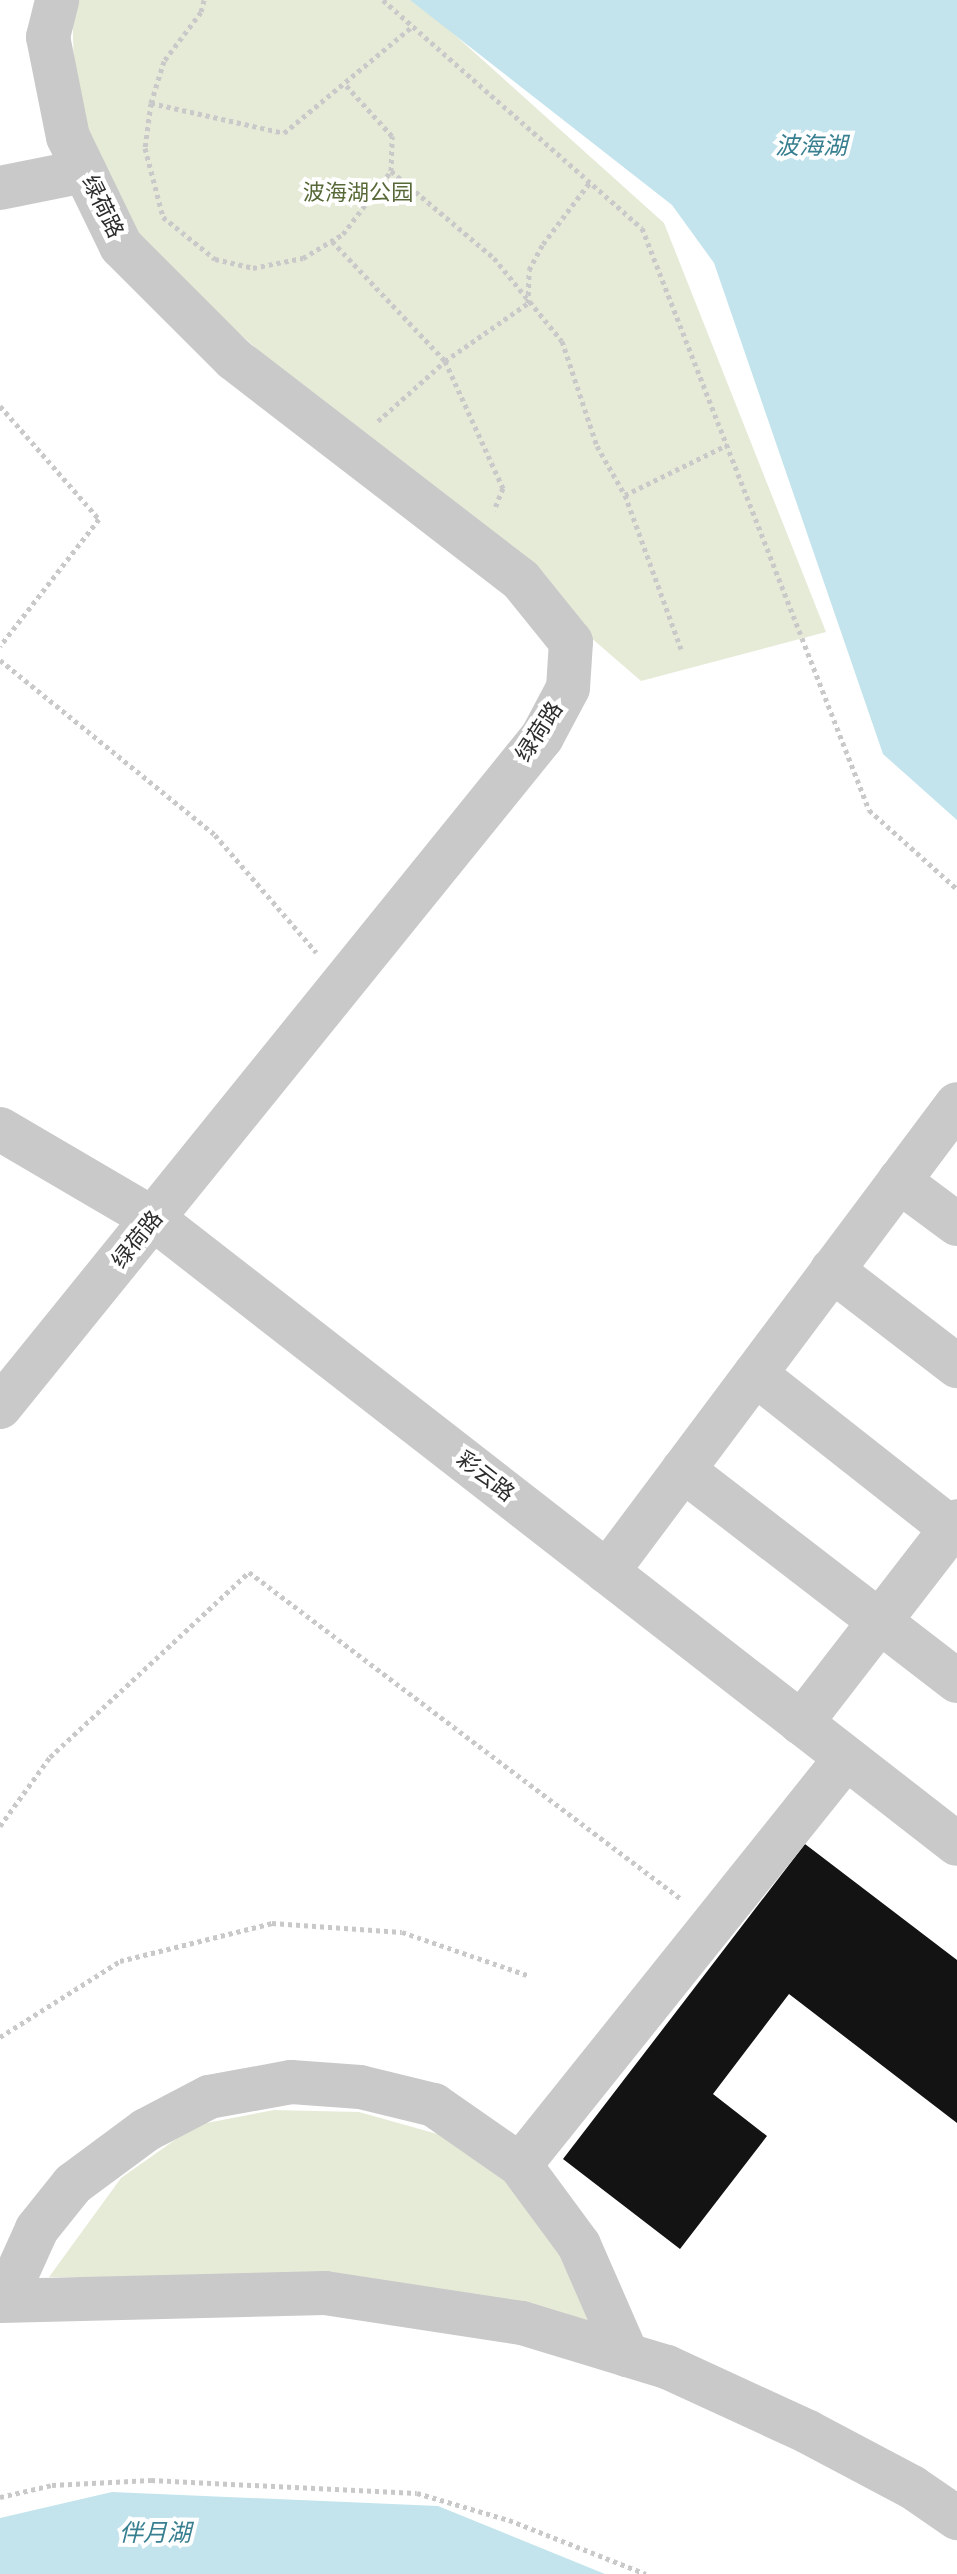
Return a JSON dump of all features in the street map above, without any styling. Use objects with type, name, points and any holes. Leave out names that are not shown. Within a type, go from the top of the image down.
[{"type":"street","name":"绿荷路","points":[[0,1407],[155,1220],[542,737],[568,688],[571,642],[521,580],[234,359],[121,246],[68,137],[48,37],[57,0]]},
{"type":"street","points":[[0,188],[84,171]]},
{"type":"street","points":[[607,1572],[957,1104]]},
{"type":"street","name":"彩云路","points":[[0,1129],[155,1220],[957,1844]]},
{"type":"street","points":[[899,1181],[957,1224]]},
{"type":"street","points":[[832,1270],[957,1366]]},
{"type":"street","points":[[755,1374],[955,1528],[801,1723]]},
{"type":"street","points":[[683,1470],[957,1681]]},
{"type":"street","points":[[520,2165],[846,1758]]},
{"type":"street","points":[[627,2355],[579,2245],[520,2165],[434,2105],[360,2087],[291,2082],[209,2097],[146,2130],[73,2184],[37,2229],[2,2300],[325,2293],[522,2323],[627,2355],[667,2367],[808,2432],[912,2487],[957,2518]]},
{"type":"path","points":[[204,0],[201,12],[164,61],[151,103],[145,148],[163,217],[215,259],[253,268],[303,258],[343,234],[391,171],[392,136],[344,83]]},
{"type":"path","points":[[383,0],[642,228],[869,810],[957,889]]},
{"type":"path","points":[[151,103],[284,133],[413,26]]},
{"type":"path","points":[[391,171],[494,258],[562,341],[597,446],[625,495],[681,649]]},
{"type":"path","points":[[528,303],[529,270],[543,244],[590,182]]},
{"type":"path","points":[[332,241],[445,361],[503,488],[479,548]]},
{"type":"path","points":[[348,447],[445,361],[528,303]]},
{"type":"path","points":[[0,406],[99,519],[0,646]]},
{"type":"path","points":[[625,495],[727,445]]},
{"type":"path","points":[[0,660],[215,835],[344,984]]},
{"type":"path","points":[[0,1826],[50,1757],[249,1572],[714,1923]]},
{"type":"path","points":[[0,2037],[120,1961],[272,1923],[402,1932],[530,1976]]},
{"type":"path","points":[[0,2497],[52,2485],[151,2480],[417,2493],[509,2520],[646,2574]]},
{"type":"green space","name":"波海湖公园","points":[[72,0],[416,0],[664,223],[826,632],[641,681],[222,319],[131,231],[75,105]]},
{"type":"green space","points":[[274,2110],[359,2112],[441,2135],[507,2179],[545,2220],[608,2337],[216,2277],[49,2277],[121,2178],[196,2125]]},
{"type":"water","name":"波海湖","points":[[410,0],[957,0],[957,820],[883,754],[714,263],[672,205]]},
{"type":"water","name":"伴月湖","points":[[112,2492],[438,2506],[605,2574],[0,2574],[0,2518]]},
{"type":"building","points":[[805,1844],[957,1960],[957,2123],[789,1994],[713,2094],[767,2136],[680,2249],[563,2159]]}]
